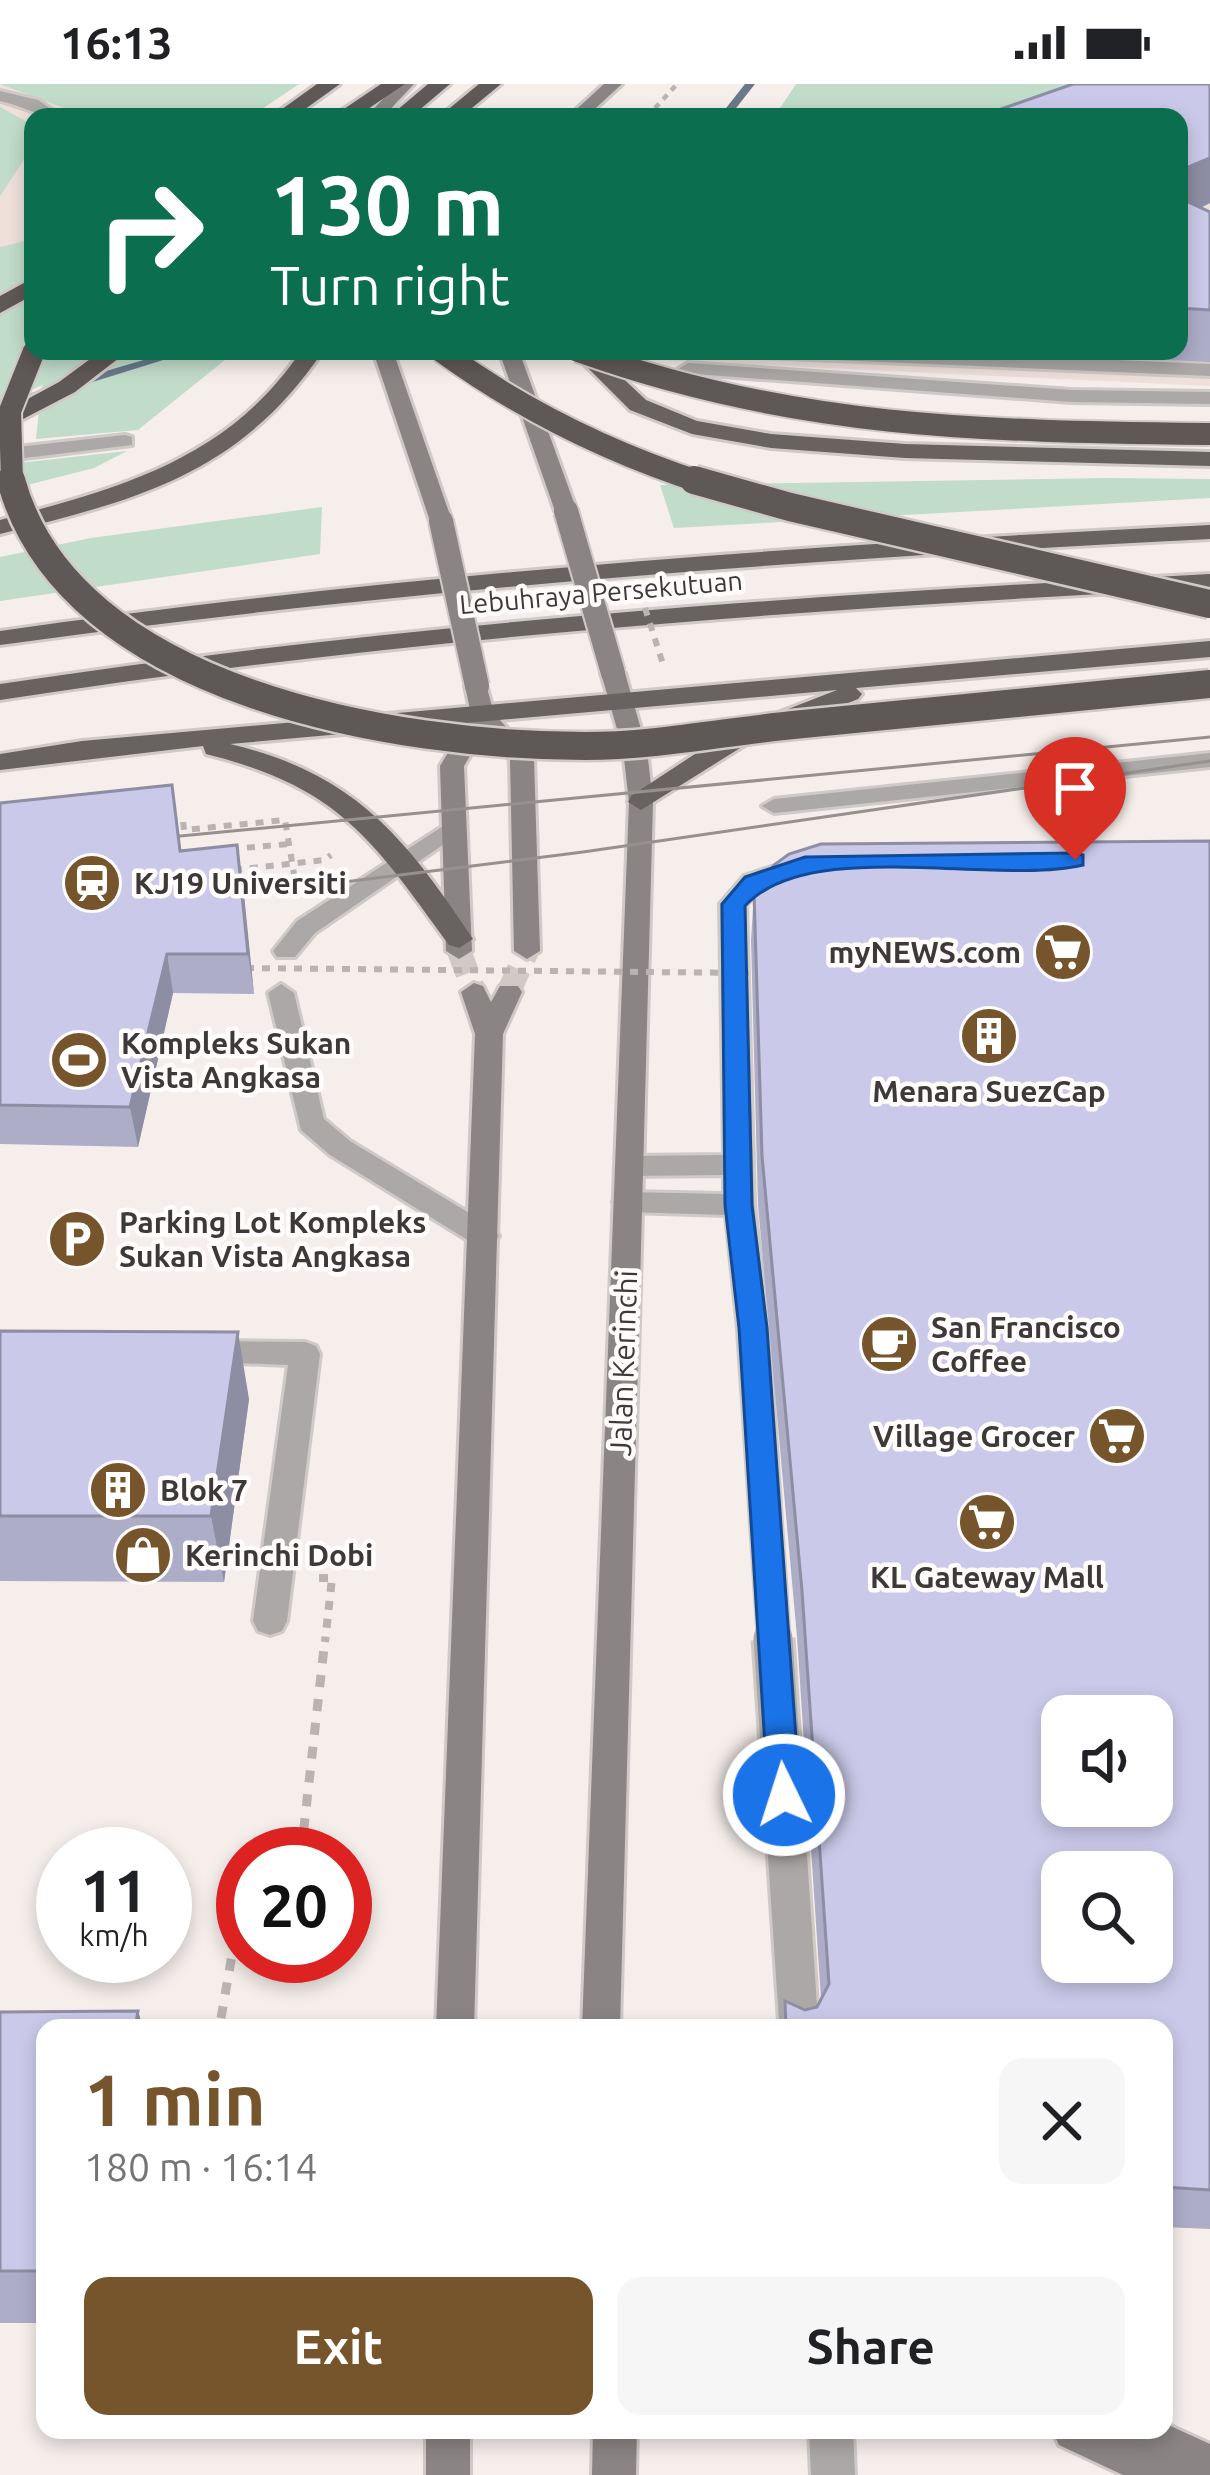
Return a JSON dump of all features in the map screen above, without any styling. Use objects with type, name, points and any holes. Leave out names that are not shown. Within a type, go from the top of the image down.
[{"type":"highway","points":[[294,108],[330,84]]},
{"type":"highway","points":[[356,108],[395,84]]},
{"type":"highway","points":[[410,108],[440,84]]},
{"type":"highway","points":[[460,108],[491,84]]},
{"type":"highway","points":[[29,360],[10,394],[3,430],[7,482],[43,558],[84,603],[132,636],[184,664],[312,710],[431,732],[583,746],[1210,684]]},
{"type":"highway","points":[[0,424],[67,387],[104,360]]},
{"type":"highway","points":[[0,527],[123,494],[225,447],[292,388],[307,360]]},
{"type":"highway","points":[[452,360],[542,420],[613,451],[795,509],[1210,604]]},
{"type":"highway","points":[[590,360],[638,405],[692,427],[771,441],[905,451],[1210,459]]},
{"type":"highway","points":[[604,360],[677,387],[736,402],[876,426],[1210,434]]},
{"type":"highway","name":"Lebuhraya Persekutuan","points":[[0,638],[138,617],[458,586],[1006,542],[1210,532]]},
{"type":"highway","name":"Lebuhraya Persekutuan","points":[[0,692],[208,658],[737,609],[1210,581]]},
{"type":"highway","points":[[0,762],[175,741],[1210,649]]},
{"type":"highway","points":[[641,802],[699,759],[736,739],[814,704],[914,675]]},
{"type":"highway","points":[[175,741],[264,758],[346,799],[400,860],[459,945]]},
{"type":"main road","points":[[383,108],[406,84]]},
{"type":"main road","points":[[586,108],[614,84]]},
{"type":"main road","points":[[386,360],[441,521],[482,714],[522,759],[526,951]]},
{"type":"main road","name":"Jalan Kerinchi","points":[[512,360],[566,511],[635,750],[641,802],[601,2019]]},
{"type":"main road","points":[[459,945],[452,766],[482,714]]},
{"type":"main road","points":[[455,2019],[489,1034],[474,992]]},
{"type":"main road","points":[[489,1034],[509,992]]},
{"type":"main road","points":[[448,2439],[448,2475]]},
{"type":"main road","points":[[614,2475],[615,2439]]},
{"type":"main road","points":[[1093,2439],[1172,2475]]},
{"type":"main road","points":[[1149,2439],[1210,2467]]},
{"type":"lane","points":[[0,96],[39,108]]},
{"type":"lane","points":[[1013,360],[1207,367]]},
{"type":"lane","points":[[688,369],[1072,396],[1210,398]]},
{"type":"lane","points":[[0,455],[125,441]]},
{"type":"lane","points":[[774,806],[1210,760]]},
{"type":"lane","points":[[286,951],[306,928],[454,826]]},
{"type":"lane","points":[[799,2019],[753,1328],[739,1205],[734,904],[754,882],[805,864],[828,862]]},
{"type":"lane","points":[[281,993],[311,1123],[340,1148],[484,1236]]},
{"type":"lane","points":[[628,1184],[739,1165]]},
{"type":"lane","points":[[628,1184],[739,1205]]},
{"type":"lane","points":[[164,1352],[305,1354],[270,1621]]},
{"type":"lane","points":[[831,2439],[832,2475]]},
{"type":"path","points":[[655,108],[676,84]]},
{"type":"path","points":[[161,822],[183,820],[184,830],[286,820],[293,869]]},
{"type":"path","points":[[225,850],[289,844]]},
{"type":"path","points":[[227,871],[293,869],[325,860],[335,851]]},
{"type":"path","points":[[243,968],[749,973]]},
{"type":"path","points":[[276,1578],[332,1578],[305,1827]]},
{"type":"path","points":[[221,2018],[227,1983]]},
{"type":"shaded area","points":[[0,84],[299,84],[263,108],[24,108],[24,241],[0,247]]},
{"type":"shaded area","points":[[1210,84],[1210,386],[656,360],[1188,360],[1187,108]]},
{"type":"green space","points":[[0,84],[299,84],[263,108],[64,108]]},
{"type":"green space","points":[[796,84],[1090,84],[1022,108],[780,108]]},
{"type":"green space","points":[[0,107],[24,120],[24,160],[0,196]]},
{"type":"green space","points":[[24,241],[24,360],[225,360],[138,430],[36,439],[42,385],[0,405],[0,247]]},
{"type":"green space","points":[[127,451],[94,468],[0,492],[0,465]]},
{"type":"green space","points":[[1210,479],[1210,498],[674,528],[660,485]]},
{"type":"green space","points":[[322,507],[320,554],[0,601],[0,557],[91,538]]},
{"type":"building","points":[[1073,84],[1210,84],[1210,158],[1188,167],[1188,108],[1004,108]]},
{"type":"building","points":[[1188,202],[1210,212],[1210,310],[1188,309]]},
{"type":"building","points":[[172,785],[180,851],[237,845],[248,954],[167,954],[130,1107],[0,1105],[0,803]]},
{"type":"building","name":"KL Gateway Mall","points":[[1210,841],[1210,2190],[1173,2188],[1173,2019],[786,2019],[785,2001],[805,2010],[817,2007],[829,1984],[802,1591],[762,1156],[754,892],[789,854],[821,844]]},
{"type":"building","points":[[0,1331],[238,1332],[211,1516],[0,1516]]},
{"type":"building","points":[[138,2011],[137,2019],[36,2019],[36,2271],[0,2271],[0,2012]]},
{"type":"waterway","points":[[731,108],[750,84]]},
{"type":"waterway","points":[[5,405],[156,360]]},
{"type":"tunnel","points":[[459,951],[474,991]]},
{"type":"tunnel","points":[[509,991],[527,951]]},
{"type":"tram line","points":[[149,839],[1210,737]]},
{"type":"tram line","points":[[209,899],[583,852],[1210,761]]},
{"type":"place","name":"KJ19 Universiti","points":[[92,883]]},
{"type":"place","name":"myNEWS.com","points":[[1063,952]]},
{"type":"place","name":"Menara SuezCap","points":[[989,1036]]},
{"type":"place","name":"Kompleks Sukan Vista Angkasa","points":[[79,1060]]},
{"type":"place","name":"Parking Lot Kompleks Sukan Vista Angkasa","points":[[77,1239]]},
{"type":"place","name":"San Francisco Coffee","points":[[889,1344]]},
{"type":"place","name":"Village Grocer","points":[[1117,1436]]},
{"type":"place","name":"Blok 7","points":[[118,1490]]},
{"type":"place","name":"KL Gateway Mall","points":[[987,1522]]},
{"type":"place","name":"Kerinchi Dobi","points":[[143,1555]]},
{"type":"route","points":[[784,1795],[753,1328],[739,1205],[734,904],[754,882],[805,864],[1075,860]]}]
